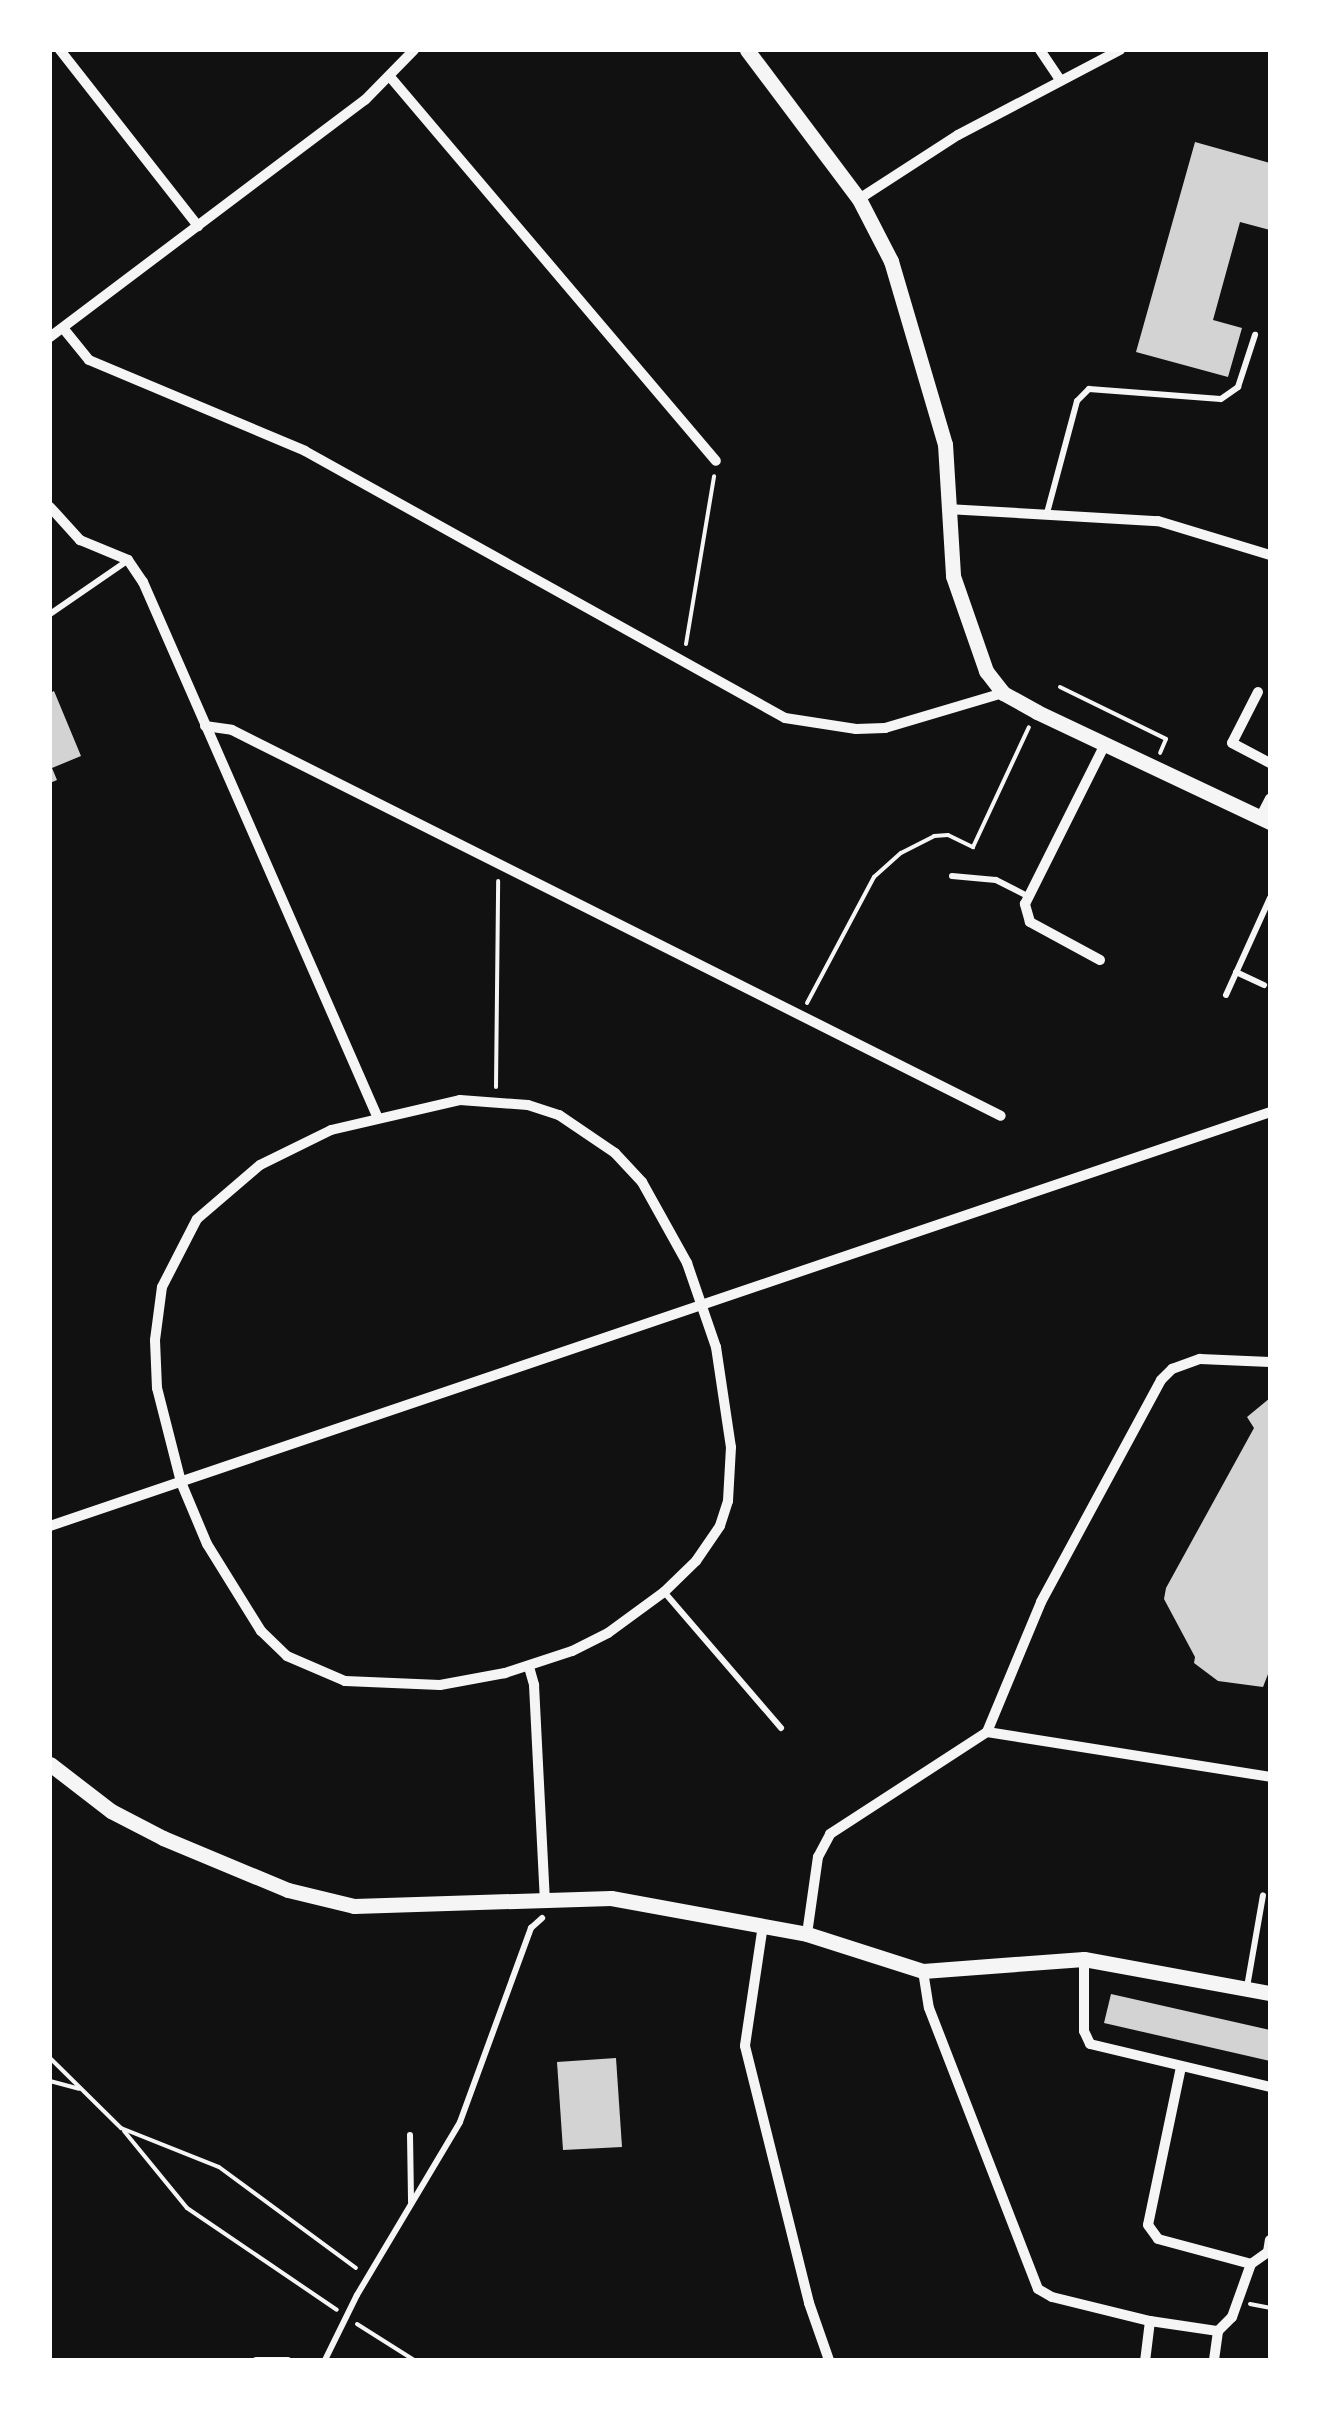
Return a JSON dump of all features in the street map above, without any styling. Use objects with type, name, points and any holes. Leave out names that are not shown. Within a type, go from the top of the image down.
[{"type":"street","points":[[60,50],[198,226]]},
{"type":"street","points":[[747,50],[859,199],[891,261],[914,329],[944,444],[953,576],[968,630],[986,672],[1003,693],[1265,820],[1270,798]]},
{"type":"street","points":[[1040,50],[1061,81]]},
{"type":"street","points":[[859,199],[915,160],[1120,50]]},
{"type":"street","points":[[50,337],[391,78],[412,51]]},
{"type":"street","points":[[391,78],[716,461]]},
{"type":"street","points":[[63,328],[89,360],[305,450],[785,718],[856,729],[912,723],[1003,693]]},
{"type":"street","points":[[50,507],[80,540],[128,560],[143,582],[377,1116]]},
{"type":"street","points":[[947,508],[1172,524],[1270,555]]},
{"type":"street","points":[[1258,692],[1232,744],[1270,764]]},
{"type":"street","points":[[205,726],[232,730],[1001,1116]]},
{"type":"street","points":[[1100,960],[1030,922],[1025,914],[1028,896],[1105,744]]},
{"type":"street","points":[[460,1100],[495,1100],[559,1115],[614,1154],[642,1182],[665,1217],[704,1307],[726,1398],[731,1481],[720,1526],[696,1561],[664,1592],[608,1633],[528,1666],[474,1681],[404,1687],[345,1681],[287,1656],[261,1631],[238,1599],[180,1482],[157,1388],[155,1340],[162,1286],[179,1246],[197,1219],[260,1166],[293,1145],[377,1116],[460,1100]]},
{"type":"street","points":[[50,1526],[1270,1112]]},
{"type":"street","points":[[807,1934],[818,1858],[830,1834],[987,1732],[1041,1602],[1161,1380],[1172,1369],[1200,1359],[1270,1362]]},
{"type":"street","points":[[528,1666],[534,1685],[545,1901]]},
{"type":"street","points":[[987,1732],[1270,1777]]},
{"type":"street","points":[[50,1764],[111,1811],[163,1838],[237,1872],[313,1898],[354,1906],[638,1901],[807,1934],[923,1971],[1084,1958],[1270,1993]]},
{"type":"street","points":[[763,1925],[745,2046],[809,2303],[829,2360]]},
{"type":"street","points":[[1084,1958],[1084,2031],[1090,2044],[1270,2087]]},
{"type":"street","points":[[923,1971],[929,2008],[1038,2289],[1052,2298],[1150,2321],[1218,2331]]},
{"type":"street","points":[[1181,2067],[1148,2225],[1158,2239],[1252,2264]]},
{"type":"street","points":[[1214,2360],[1218,2331],[1232,2317],[1252,2264],[1268,2252],[1270,2240]]},
{"type":"street","points":[[1145,2360],[1150,2321]]},
{"type":"lane","points":[[1047,515],[1077,401],[1089,389],[1221,398],[1238,387],[1255,336]]},
{"type":"lane","points":[[50,614],[128,560]]},
{"type":"lane","points":[[952,876],[996,880],[1028,896]]},
{"type":"lane","points":[[1226,995],[1270,898]]},
{"type":"lane","points":[[1236,972],[1264,984]]},
{"type":"lane","points":[[664,1592],[781,1728]]},
{"type":"lane","points":[[1247,1988],[1263,1895]]},
{"type":"lane","points":[[325,2360],[368,2277],[454,2136],[478,2080],[533,1922],[542,1918]]},
{"type":"lane","points":[[410,2135],[411,2204]]},
{"type":"lane","points":[[256,2360],[288,2360]]},
{"type":"path","points":[[683,664],[716,461]]},
{"type":"path","points":[[1060,687],[1166,740],[1154,767]]},
{"type":"path","points":[[807,1003],[874,877],[901,853],[934,836],[948,835],[973,847],[1031,724]]},
{"type":"path","points":[[495,1100],[498,876]]},
{"type":"path","points":[[50,2058],[121,2128],[187,2208],[414,2360]]},
{"type":"path","points":[[50,2081],[82,2090]]},
{"type":"path","points":[[121,2128],[220,2167],[368,2277]]},
{"type":"building","points":[[1195,142],[1270,163],[1270,230],[1240,222],[1213,320],[1242,328],[1228,377],[1136,352]]},
{"type":"building","points":[[54,691],[81,756],[52,768],[57,780],[50,783],[50,693]]},
{"type":"building","points":[[1270,1398],[1270,1669],[1263,1687],[1218,1681],[1194,1663],[1195,1657],[1164,1599],[1166,1588],[1254,1428],[1247,1417]]},
{"type":"building","points":[[1111,1994],[1270,2030],[1270,2061],[1104,2023]]},
{"type":"building","points":[[616,2058],[622,2147],[563,2150],[557,2062]]}]
